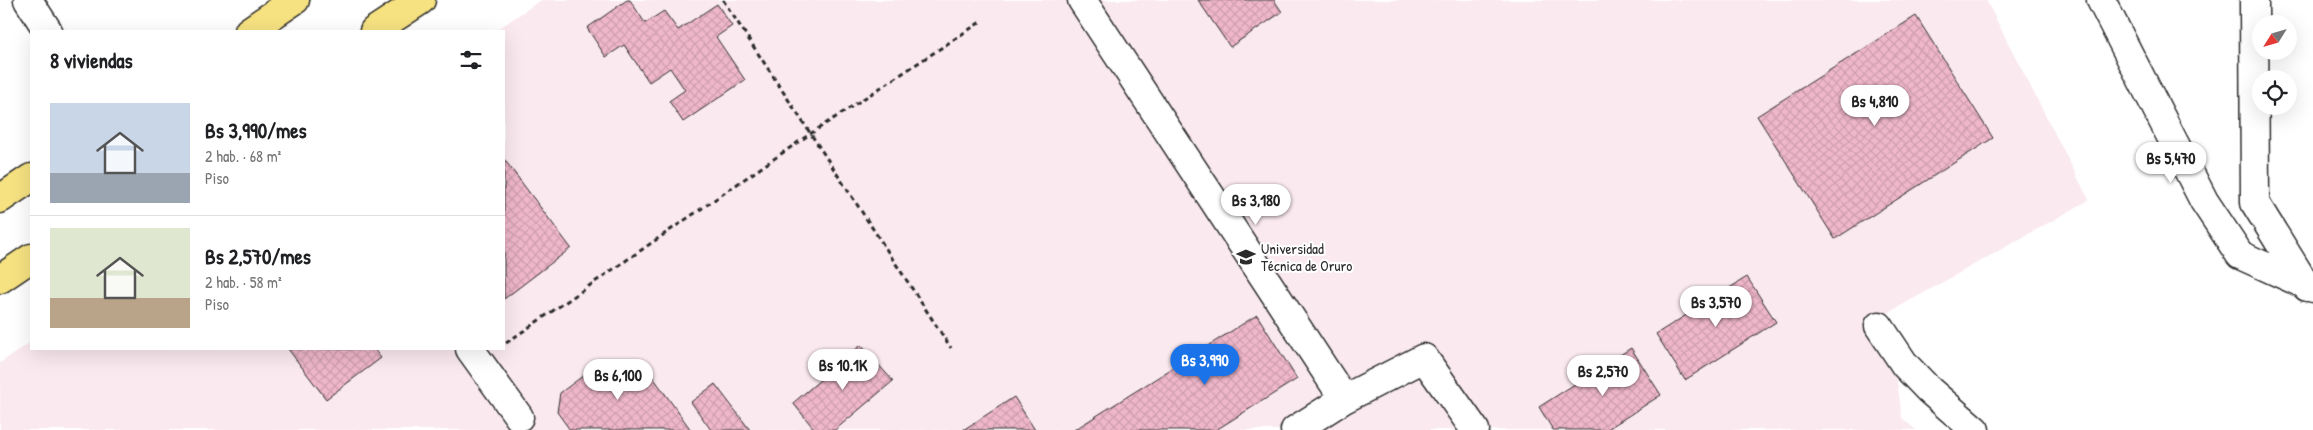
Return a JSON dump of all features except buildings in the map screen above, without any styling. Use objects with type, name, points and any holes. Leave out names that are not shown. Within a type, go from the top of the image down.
[{"type":"highway","points":[[250,30],[295,0]]},
{"type":"highway","points":[[376,30],[421,0]]},
{"type":"highway","points":[[0,199],[30,179]]},
{"type":"highway","points":[[0,279],[30,259]]},
{"type":"street","points":[[28,0],[47,30]]},
{"type":"street","points":[[1082,0],[1344,399]]},
{"type":"street","points":[[2101,0],[2204,201],[2240,255],[2310,288]]},
{"type":"street","points":[[2254,0],[2255,203],[2310,288]]},
{"type":"street","points":[[1879,326],[1905,365],[1929,390],[1975,430]]},
{"type":"street","points":[[471,350],[519,417]]},
{"type":"street","points":[[1295,430],[1344,399],[1424,358],[1475,430]]},
{"type":"path","points":[[723,0],[951,348]]},
{"type":"path","points":[[506,343],[810,134],[982,21]]},
{"type":"shaded area","name":"Universidad Técnica de Oruro","points":[[541,0],[1986,0],[2089,200],[1888,313],[1902,418],[1916,430],[0,430],[0,363],[30,343],[30,350],[505,350],[505,30],[496,30]]},
{"type":"place","name":"Universidad Técnica de Oruro","points":[[1246,257]]}]
